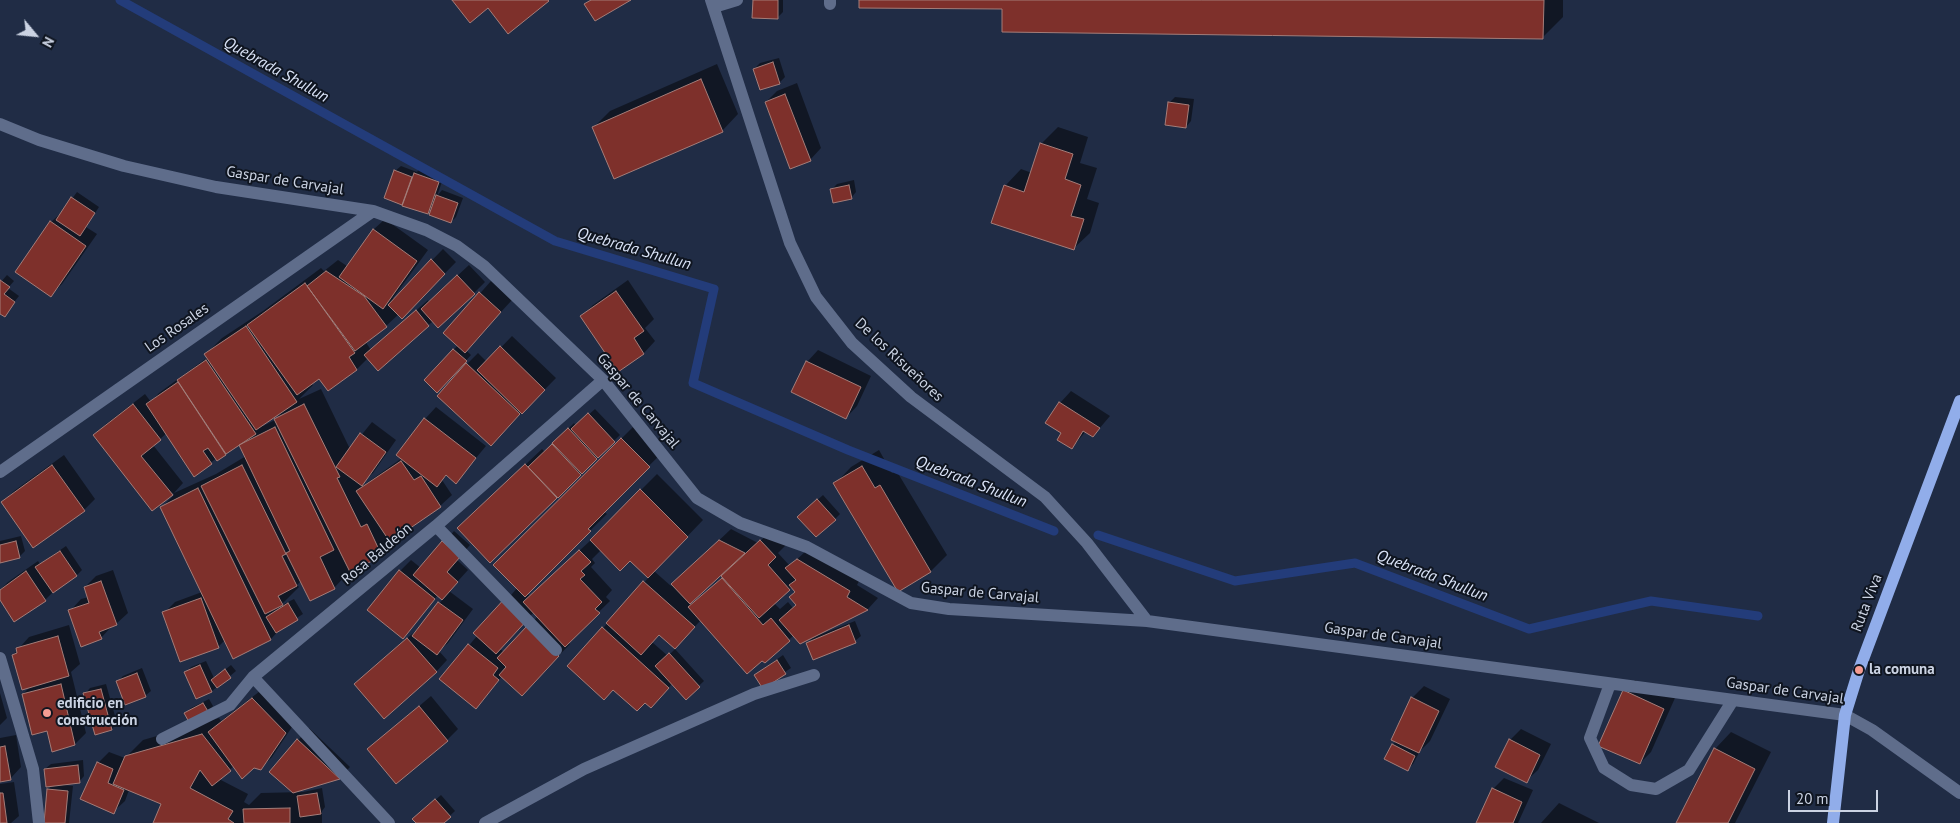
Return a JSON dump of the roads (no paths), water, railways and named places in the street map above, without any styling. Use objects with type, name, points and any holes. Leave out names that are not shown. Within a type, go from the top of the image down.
[{"type":"main road","name":"Ruta Viva","points":[[1833,823],[1845,715],[1859,670],[1960,401]]},
{"type":"street","points":[[712,3],[737,0]]},
{"type":"street","name":"De los Risueñores","points":[[712,3],[790,243],[816,297],[852,343],[911,398],[1045,497],[1087,543],[1146,620]]},
{"type":"street","name":"Gaspar de Carvajal","points":[[0,124],[39,140],[124,166],[216,186],[373,211],[426,230],[457,246],[484,266],[603,380],[697,498],[740,523],[808,547],[911,603],[949,609],[1146,620],[1845,715],[1872,730],[1960,793]]},
{"type":"street","name":"Los Rosales","points":[[0,472],[373,211]]},
{"type":"street","name":"Rosa Baldeón","points":[[162,739],[230,705],[253,677],[436,526],[603,380]]},
{"type":"street","points":[[436,526],[556,650]]},
{"type":"street","points":[[0,658],[32,769],[39,823]]},
{"type":"street","points":[[485,823],[584,769],[754,694],[814,675]]},
{"type":"street","points":[[253,677],[389,823]]},
{"type":"street","points":[[1610,684],[1590,738],[1604,768],[1631,785],[1656,789],[1689,770],[1733,700]]},
{"type":"waterway","name":"Quebrada Shullun","points":[[120,0],[555,241],[714,289],[693,383],[848,450],[1054,531]]},
{"type":"waterway","name":"Quebrada Shullun","points":[[1098,535],[1235,581],[1355,563],[1529,629],[1651,601],[1758,616]]},
{"type":"place","name":"la comuna","points":[[1859,670]]},
{"type":"place","name":"edificio en construcción","points":[[47,713]]}]
